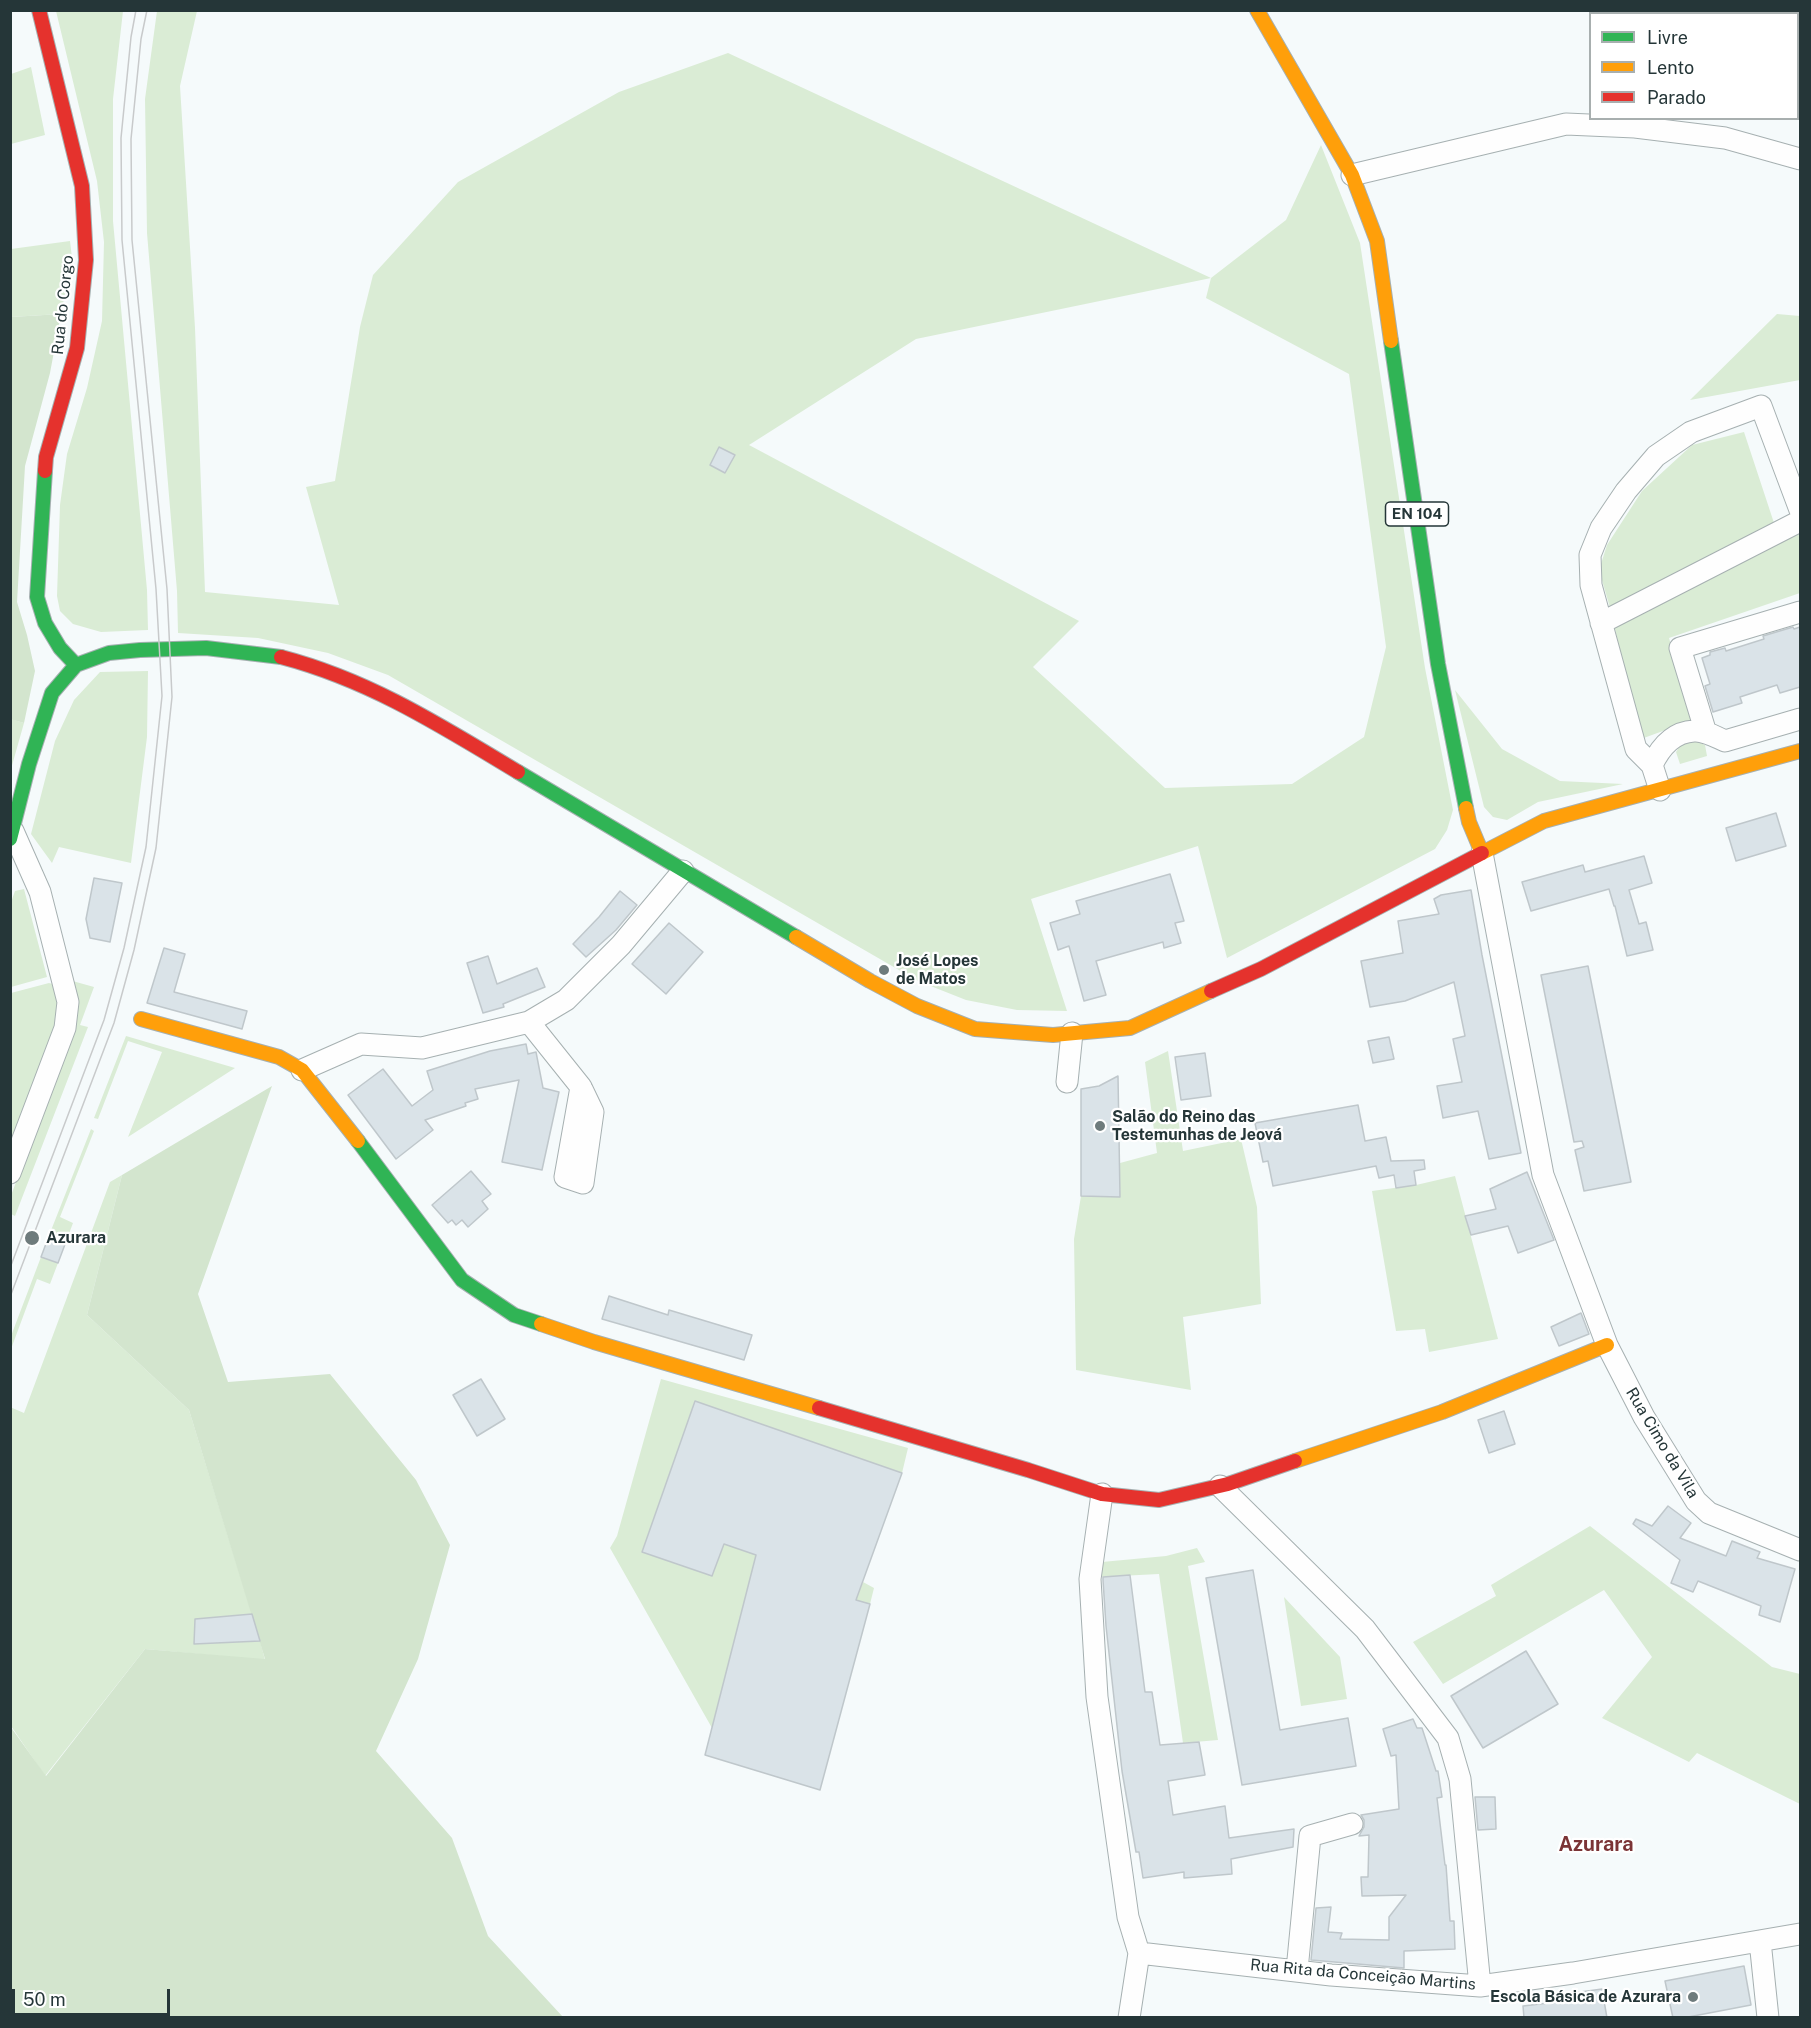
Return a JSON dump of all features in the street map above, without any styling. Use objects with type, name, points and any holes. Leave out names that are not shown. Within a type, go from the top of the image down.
[{"type":"street","name":"Rua do Corgo","points":[[39,10],[82,186],[86,260],[77,348],[46,457],[37,597],[45,623],[60,648],[76,665]]},
{"type":"street","name":"EN 104","points":[[1257,10],[1352,175],[1377,241],[1438,663],[1469,822],[1482,853]]},
{"type":"street","points":[[1352,175],[1566,124],[1635,127],[1725,138],[1800,159]]},
{"type":"street","points":[[1660,790],[1652,765],[1636,749],[1591,585],[1590,555],[1600,528],[1626,491],[1656,456],[1691,432],[1761,406],[1800,510]]},
{"type":"street","points":[[1602,623],[1800,521]]},
{"type":"street","points":[[1706,733],[1680,648],[1800,612]]},
{"type":"street","points":[[10,1173],[65,1028],[68,1002],[40,892],[12,835],[29,764],[52,693],[76,665],[109,653],[206,648],[282,657],[357,682],[416,711],[683,871],[870,981],[917,1006],[975,1029],[1053,1035],[1130,1028],[1261,969],[1544,821],[1800,751]]},
{"type":"street","points":[[1652,765],[1659,750],[1675,736],[1695,730],[1725,741],[1800,719]]},
{"type":"street","name":"Rua Cimo da Vila","points":[[1482,853],[1543,1175],[1607,1345],[1644,1417],[1696,1501],[1709,1513],[1800,1550]]},
{"type":"street","points":[[302,1070],[361,1044],[422,1048],[529,1022],[566,1000],[621,945],[683,871]]},
{"type":"street","points":[[141,1019],[279,1057],[302,1070],[370,1156],[462,1280],[514,1316],[1102,1494],[1159,1500],[1220,1486],[1442,1412],[1607,1345]]},
{"type":"street","points":[[529,1022],[581,1087]]},
{"type":"street","points":[[1067,1082],[1072,1033]]},
{"type":"street","points":[[1220,1486],[1365,1629],[1448,1738],[1460,1779],[1480,1986]]},
{"type":"street","points":[[1102,1494],[1090,1579],[1097,1697],[1128,1917],[1138,1953],[1129,2018]]},
{"type":"street","points":[[1298,1971],[1310,1836],[1352,1824]]},
{"type":"street","name":"Rua Rita da Conceição Martins","points":[[1138,1953],[1298,1971],[1480,1986],[1573,1973],[1800,1934]]},
{"type":"street","points":[[1760,1941],[1768,2018]]},
{"type":"green space","points":[[56,11],[123,11],[113,99],[113,221],[147,590],[148,630],[101,632],[73,624],[60,611],[57,596],[60,505],[67,454],[87,388],[102,321],[104,242],[97,181]]},
{"type":"green space","points":[[157,11],[197,11],[180,86],[195,328],[205,592],[339,605],[306,487],[335,481],[360,327],[373,275],[458,182],[619,92],[728,53],[1211,278],[1286,220],[1321,145],[1360,243],[1425,668],[1453,810],[1447,830],[1435,849],[1227,958],[1198,846],[1031,899],[1067,1011],[1017,1010],[966,1000],[918,981],[388,675],[328,653],[258,638],[178,633],[177,591],[147,233],[145,99]],"holes":[[[1211,278],[1206,298],[1349,374],[1386,647],[1364,737],[1292,784],[1165,788],[1033,667],[1079,621],[749,445],[916,339]]]},
{"type":"green space","points":[[31,67],[45,135],[11,144],[11,74]]},
{"type":"green space","points":[[70,241],[72,258],[61,314],[11,317],[11,249]]},
{"type":"green space","points":[[61,314],[50,373],[25,466],[17,602],[35,671],[24,723],[10,719],[11,317]]},
{"type":"green space","points":[[1777,314],[1800,316],[1800,380],[1690,400]]},
{"type":"green space","points":[[1744,432],[1774,523],[1611,611],[1599,570],[1607,545],[1642,491],[1692,445]]},
{"type":"green space","points":[[1800,531],[1800,593],[1669,638],[1693,720],[1641,739],[1614,625]]},
{"type":"green space","points":[[148,671],[147,737],[131,863],[59,847],[52,863],[31,834],[55,741],[74,700],[100,672]]},
{"type":"green space","points":[[1455,690],[1502,749],[1560,781],[1623,784],[1538,802],[1507,820],[1493,817],[1484,807]]},
{"type":"green space","points":[[11,719],[24,723],[11,769]]},
{"type":"green space","points":[[1694,740],[1705,745],[1707,756],[1680,764],[1676,752],[1682,743]]},
{"type":"green space","points":[[24,889],[47,977],[11,987],[10,905],[15,891]]},
{"type":"green space","points":[[69,980],[94,987],[80,1025],[88,1027],[15,1216],[11,1214],[10,1198],[68,1045]]},
{"type":"green space","points":[[49,983],[56,985],[61,999],[57,1030],[11,1150],[11,993]]},
{"type":"green space","points":[[126,1036],[235,1068],[128,1137],[162,1052],[128,1041],[98,1119],[94,1118]]},
{"type":"green space","points":[[1168,1051],[1183,1151],[1241,1139],[1257,1207],[1261,1304],[1183,1317],[1191,1390],[1076,1370],[1074,1239],[1081,1196],[1120,1197],[1120,1163],[1157,1153],[1145,1062]]},
{"type":"green space","points":[[272,1086],[198,1294],[228,1382],[330,1374],[416,1480],[450,1545],[418,1659],[376,1751],[452,1838],[488,1936],[563,2017],[11,2017],[10,1726],[46,1776],[145,1649],[265,1659],[189,1410],[87,1315],[122,1175]]},
{"type":"green space","points":[[91,1129],[94,1131],[60,1217],[73,1223],[67,1239],[50,1233]]},
{"type":"green space","points":[[122,1175],[87,1315],[189,1410],[252,1614],[194,1643],[260,1641],[265,1660],[145,1649],[45,1776],[11,1726],[10,1407],[24,1413],[110,1182]]},
{"type":"green space","points":[[1455,1176],[1498,1339],[1429,1352],[1425,1329],[1396,1331],[1372,1191],[1416,1185]]},
{"type":"green space","points":[[41,1257],[58,1263],[50,1284],[37,1279],[11,1349],[11,1336]]},
{"type":"green space","points":[[661,1379],[908,1448],[902,1473],[695,1401],[642,1552],[712,1576],[724,1544],[859,1591],[863,1582],[874,1588],[870,1604],[752,1572],[712,1728],[610,1548],[617,1536]]},
{"type":"green space","points":[[1590,1526],[1772,1667],[1800,1674],[1800,1804],[1697,1753],[1689,1762],[1602,1718],[1652,1657],[1604,1590],[1443,1684],[1413,1642],[1496,1596],[1491,1585]]},
{"type":"green space","points":[[1197,1548],[1205,1562],[1188,1566],[1218,1740],[1183,1743],[1159,1574],[1100,1577],[1102,1562],[1166,1556]]},
{"type":"green space","points":[[1284,1597],[1340,1657],[1347,1699],[1301,1706]]},
{"type":"building","points":[[719,447],[735,455],[725,473],[710,465]]},
{"type":"building","points":[[1793,627],[1794,629],[1800,627],[1800,687],[1780,693],[1777,685],[1740,697],[1742,703],[1713,712],[1705,686],[1710,684],[1702,658],[1710,655],[1710,652],[1725,648],[1726,651]]},
{"type":"building","points":[[1776,813],[1786,846],[1736,861],[1726,828]]},
{"type":"building","points":[[1644,856],[1652,883],[1629,890],[1639,924],[1646,922],[1653,950],[1627,956],[1609,889],[1531,911],[1522,882],[1583,865],[1585,872]]},
{"type":"building","points":[[1170,874],[1184,921],[1175,923],[1181,943],[1164,948],[1163,942],[1096,961],[1106,995],[1084,1001],[1069,946],[1058,950],[1050,923],[1080,914],[1076,901]]},
{"type":"building","points":[[94,878],[122,883],[110,942],[90,938],[86,919]]},
{"type":"building","points":[[1471,890],[1521,1153],[1489,1159],[1478,1111],[1443,1118],[1437,1086],[1462,1082],[1453,1039],[1465,1036],[1454,982],[1405,1001],[1370,1007],[1361,961],[1403,953],[1398,921],[1439,914],[1434,899],[1441,895]]},
{"type":"building","points":[[620,891],[637,905],[616,930],[586,957],[573,944]]},
{"type":"building","points":[[669,923],[703,952],[666,994],[632,964]]},
{"type":"building","points":[[164,948],[185,954],[174,992],[247,1011],[242,1029],[147,1003]]},
{"type":"building","points":[[488,956],[497,984],[537,968],[545,987],[503,1004],[504,1007],[483,1013],[467,963]]},
{"type":"building","points":[[1588,966],[1631,1182],[1584,1191],[1575,1150],[1584,1147],[1582,1141],[1574,1142],[1541,975]]},
{"type":"building","points":[[1389,1037],[1394,1059],[1373,1063],[1368,1041]]},
{"type":"building","points":[[526,1044],[528,1054],[536,1052],[543,1088],[559,1092],[542,1170],[502,1162],[519,1080],[475,1089],[478,1099],[465,1103],[466,1106],[425,1120],[433,1130],[396,1159],[348,1095],[383,1069],[412,1106],[433,1090],[427,1071],[490,1051]]},
{"type":"building","points":[[1205,1053],[1211,1096],[1181,1100],[1175,1057]]},
{"type":"building","name":"Salão do Reino das Testemunhas de Jeová","points":[[1118,1076],[1120,1197],[1081,1196],[1081,1089],[1099,1086]]},
{"type":"building","points":[[1358,1105],[1365,1141],[1386,1137],[1391,1161],[1424,1160],[1425,1169],[1414,1171],[1416,1185],[1396,1188],[1394,1175],[1379,1178],[1376,1166],[1273,1186],[1268,1161],[1263,1162],[1255,1123]]},
{"type":"building","points":[[471,1171],[491,1194],[482,1201],[488,1209],[468,1227],[462,1220],[456,1225],[452,1220],[448,1223],[432,1205]]},
{"type":"building","points":[[1527,1172],[1554,1240],[1518,1253],[1508,1226],[1471,1235],[1465,1216],[1496,1209],[1490,1189]]},
{"type":"building","points":[[50,1233],[67,1239],[58,1263],[41,1257]]},
{"type":"building","points":[[609,1296],[668,1315],[669,1310],[752,1335],[744,1360],[602,1319]]},
{"type":"building","points":[[1581,1313],[1589,1334],[1559,1346],[1551,1327]]},
{"type":"building","points":[[481,1379],[505,1419],[477,1436],[453,1395]]},
{"type":"building","points":[[695,1401],[902,1473],[856,1600],[870,1604],[820,1790],[705,1755],[756,1555],[724,1544],[712,1576],[642,1552]]},
{"type":"building","points":[[1504,1411],[1515,1444],[1489,1453],[1478,1420]]},
{"type":"building","points":[[1668,1506],[1691,1523],[1680,1538],[1726,1556],[1732,1541],[1760,1552],[1757,1558],[1795,1569],[1780,1622],[1759,1615],[1761,1606],[1698,1581],[1693,1592],[1671,1583],[1680,1560],[1633,1524],[1636,1519],[1652,1526]]},
{"type":"building","points":[[1253,1570],[1280,1730],[1348,1718],[1356,1766],[1242,1785],[1206,1578]]},
{"type":"building","points":[[1130,1575],[1145,1692],[1152,1692],[1160,1745],[1199,1742],[1205,1775],[1168,1781],[1173,1815],[1225,1806],[1229,1838],[1294,1829],[1293,1847],[1231,1859],[1232,1874],[1184,1878],[1184,1872],[1143,1878],[1139,1852],[1136,1852],[1122,1771],[1103,1580],[1103,1577]]},
{"type":"building","points":[[252,1614],[260,1641],[194,1644],[195,1619]]},
{"type":"building","points":[[1526,1651],[1558,1704],[1483,1748],[1451,1696]]},
{"type":"building","points":[[1413,1719],[1417,1728],[1422,1728],[1436,1771],[1438,1771],[1442,1797],[1437,1798],[1446,1865],[1450,1921],[1454,1921],[1455,1949],[1404,1951],[1404,1968],[1311,1960],[1316,1908],[1331,1907],[1328,1932],[1342,1933],[1340,1939],[1389,1940],[1389,1917],[1406,1895],[1362,1896],[1361,1877],[1368,1877],[1369,1835],[1359,1836],[1364,1827],[1361,1815],[1399,1809],[1396,1755],[1391,1756],[1383,1729]]},
{"type":"building","points":[[1475,1797],[1495,1797],[1496,1829],[1478,1830]]},
{"type":"building","points":[[1744,1966],[1751,2005],[1673,2018],[1665,1981]]},
{"type":"building","points":[[1602,1989],[1607,2018],[1524,2018],[1523,2006],[1574,2000],[1573,1993]]},
{"type":"tram line","points":[[10,1268],[104,1020],[124,948],[146,847],[162,696],[156,589],[122,240],[121,138],[131,37],[136,10]]},
{"type":"tram line","points":[[10,1297],[114,1023],[134,950],[156,848],[172,697],[167,589],[132,240],[131,139],[141,39],[147,10]]},
{"type":"traffic: fast","points":[[1391,341],[1438,664],[1466,808]]},
{"type":"traffic: fast","points":[[45,471],[37,597],[45,623],[60,648],[76,665]]},
{"type":"traffic: fast","points":[[10,839],[29,764],[52,693],[76,665],[109,653],[140,650],[206,648],[281,657]]},
{"type":"traffic: fast","points":[[518,772],[796,937]]},
{"type":"traffic: fast","points":[[358,1141],[462,1280],[514,1315],[541,1324]]},
{"type":"traffic: slow","points":[[1257,10],[1352,175],[1377,241],[1391,341]]},
{"type":"traffic: slow","points":[[1466,808],[1469,822],[1482,853],[1544,821],[1800,751]]},
{"type":"traffic: slow","points":[[796,937],[917,1006],[975,1029],[1053,1035],[1130,1028],[1211,991]]},
{"type":"traffic: slow","points":[[141,1019],[279,1057],[302,1070],[358,1141]]},
{"type":"traffic: slow","points":[[541,1324],[594,1342],[819,1408]]},
{"type":"traffic: slow","points":[[1295,1461],[1442,1412],[1607,1345]]},
{"type":"traffic: jam","points":[[39,10],[82,186],[86,260],[77,348],[46,457],[45,471]]},
{"type":"traffic: jam","points":[[281,657],[344,678],[374,691],[432,721],[518,772]]},
{"type":"traffic: jam","points":[[1211,991],[1261,969],[1482,853]]},
{"type":"traffic: jam","points":[[819,1408],[1102,1494],[1159,1500],[1228,1484],[1295,1461]]},
{"type":"place","name":"José Lopes de Matos","points":[[884,970]]},
{"type":"place","name":"Salão do Reino das Testemunhas de Jeová","points":[[1100,1126]]},
{"type":"place","name":"Azurara","points":[[32,1238]]},
{"type":"place","name":"Escola Básica de Azurara","points":[[1693,1997]]},
{"type":"district","name":"Azurara","points":[[1596,1845]]}]
